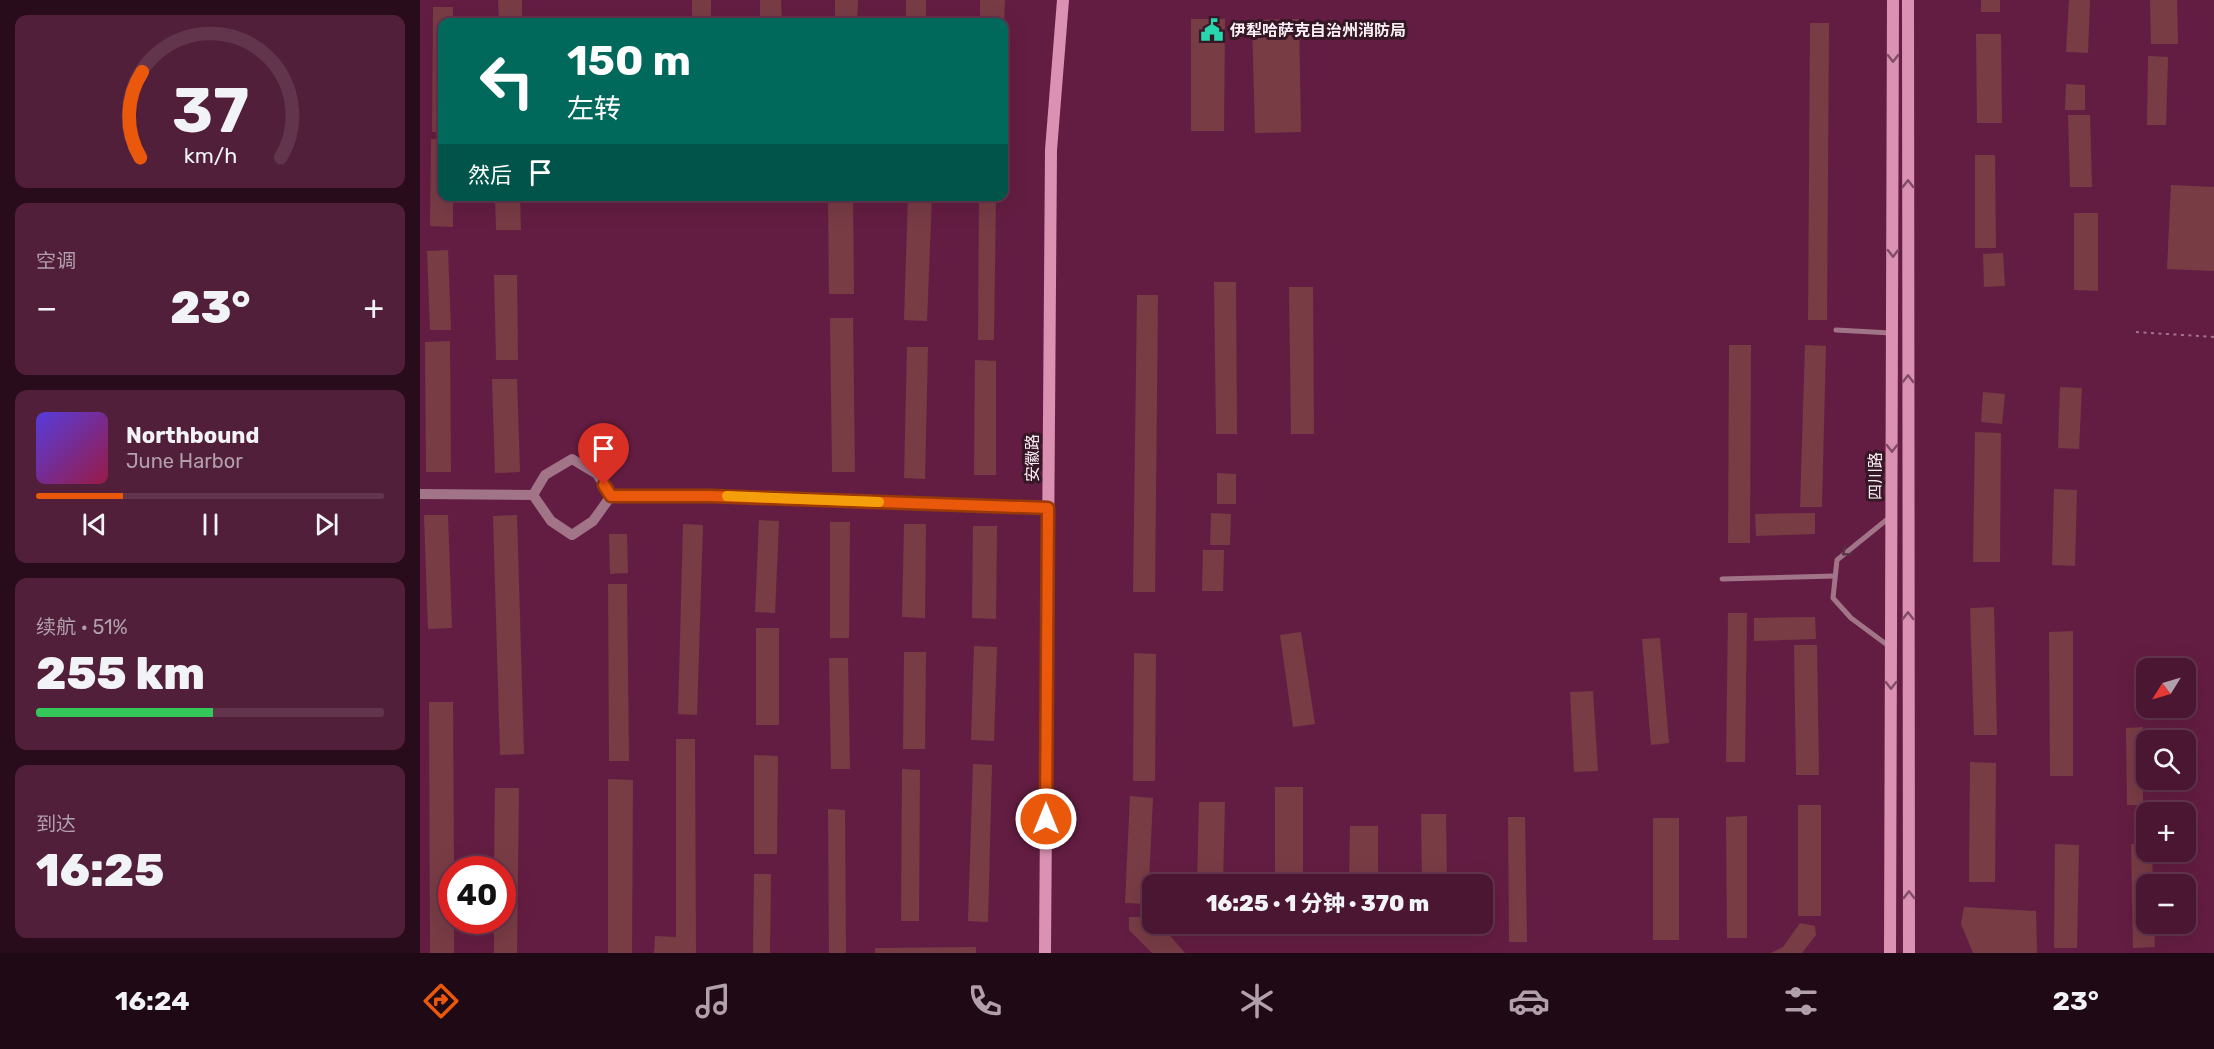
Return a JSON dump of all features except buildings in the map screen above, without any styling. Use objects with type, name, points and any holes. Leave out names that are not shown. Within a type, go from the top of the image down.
[{"type":"street","name":"安徽路","points":[[1045,953],[1051,150],[1063,0]]},
{"type":"street","name":"四川路","points":[[1890,953],[1893,0]]},
{"type":"street","name":"四川路","points":[[1908,0],[1909,953]]},
{"type":"street","points":[[533,495],[544,475],[572,459],[597,474],[611,496]]},
{"type":"street","points":[[420,494],[533,495]]},
{"type":"street","points":[[533,495],[550,521],[572,535],[593,521],[611,496]]},
{"type":"street","points":[[611,496],[723,496],[1048,508]]},
{"type":"lane","points":[[1836,330],[1892,333]]},
{"type":"lane","points":[[1891,648],[1851,618],[1833,598],[1837,560],[1892,516]]},
{"type":"lane","points":[[1722,579],[1835,576]]},
{"type":"path","points":[[2136,332],[2214,337]]},
{"type":"slow traffic","points":[[727,496],[879,502]]},
{"type":"place","name":"伊犁哈萨克自治州消防局","points":[[1212,30]]},
{"type":"route","points":[[604,485],[611,496],[711,496],[1048,508],[1046,819]]}]
